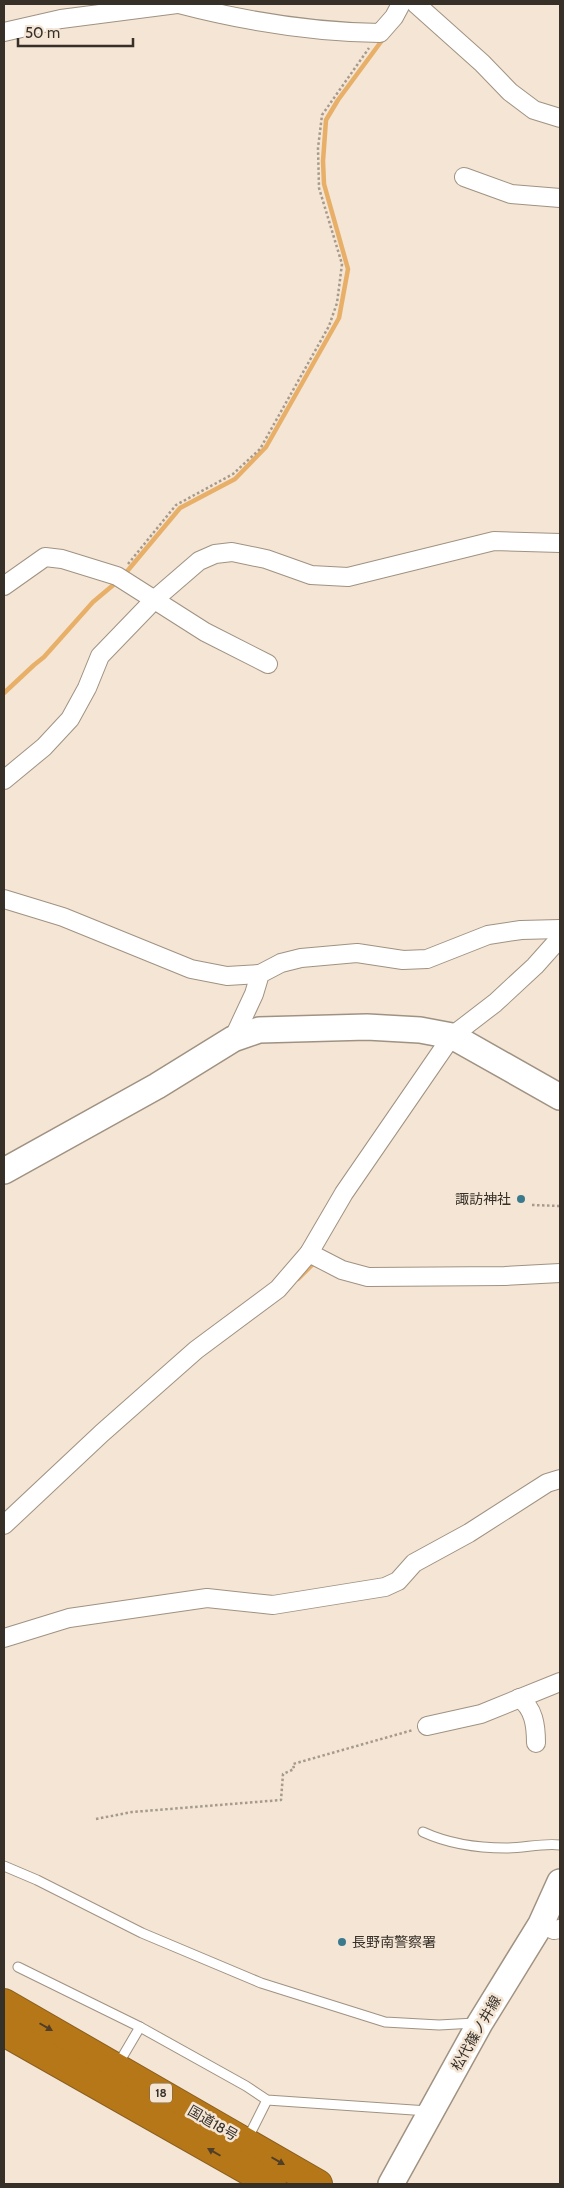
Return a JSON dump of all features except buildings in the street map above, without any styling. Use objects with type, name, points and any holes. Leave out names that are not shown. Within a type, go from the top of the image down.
[{"type":"highway","name":"国道18号","points":[[4,2003],[318,2184]]},
{"type":"highway","name":"国道18号","points":[[4,2032],[272,2184]]},
{"type":"street","points":[[4,32],[60,19],[171,4],[314,29],[380,33],[394,17],[401,4]]},
{"type":"street","points":[[416,4],[482,63],[510,92],[534,110],[560,118]]},
{"type":"street","points":[[464,177],[511,194],[560,198]]},
{"type":"street","points":[[4,780],[44,747],[70,719],[87,688],[100,656],[155,599],[199,561],[215,554],[232,552],[266,559],[311,575],[348,577],[494,541],[560,542]]},
{"type":"street","points":[[4,586],[45,557],[62,559],[121,578],[205,632],[268,664]]},
{"type":"street","points":[[4,899],[63,917],[191,969],[227,976],[260,974],[281,962],[301,958],[357,953],[403,960],[427,959],[488,936],[520,930],[560,929]]},
{"type":"street","points":[[4,1526],[102,1433],[196,1350],[278,1289],[309,1253],[344,1193],[452,1036],[494,1003],[536,966],[560,938]]},
{"type":"street","points":[[233,1039],[254,994],[260,974]]},
{"type":"street","points":[[4,1171],[157,1086],[233,1039],[259,1030],[367,1027],[420,1030],[452,1036],[560,1097]]},
{"type":"street","points":[[309,1253],[342,1270],[368,1277],[505,1276],[560,1273]]},
{"type":"street","points":[[4,1638],[69,1618],[207,1598],[273,1605],[385,1587],[398,1581],[414,1563],[469,1533],[547,1484],[560,1479]]},
{"type":"street","points":[[426,1726],[481,1714],[560,1682]]},
{"type":"street","points":[[519,1698],[527,1704],[532,1715],[536,1743]]},
{"type":"street","name":"松代篠ノ井線","points":[[391,2184],[480,2023],[551,1926],[560,1882]]},
{"type":"lane","points":[[423,1832],[440,1840],[472,1845],[506,1848],[560,1845]]},
{"type":"lane","points":[[4,1866],[37,1880],[142,1933],[261,1983],[385,2022],[439,2025],[480,2023]]},
{"type":"lane","points":[[18,1967],[140,2027],[246,2086],[267,2100],[431,2111]]},
{"type":"lane","points":[[116,2068],[140,2027]]},
{"type":"lane","points":[[246,2142],[267,2100]]},
{"type":"path","points":[[121,578],[176,504],[233,474],[260,449],[329,326],[337,303],[342,264],[318,188],[318,148],[322,115],[380,33]]},
{"type":"path","points":[[532,1205],[560,1206]]},
{"type":"path","points":[[96,1819],[132,1812],[281,1800],[283,1774],[294,1769],[293,1764],[426,1726]]},
{"type":"waterway","points":[[124,575],[180,508],[235,479],[266,447],[339,318],[348,269],[324,184],[323,161],[326,120],[338,100],[383,39]]},
{"type":"waterway","points":[[4,693],[44,657],[93,602],[118,581]]},
{"type":"waterway","points":[[298,1279],[314,1263]]},
{"type":"place","name":"諏訪神社","points":[[521,1199]]},
{"type":"place","name":"長野南警察署","points":[[342,1942]]}]
